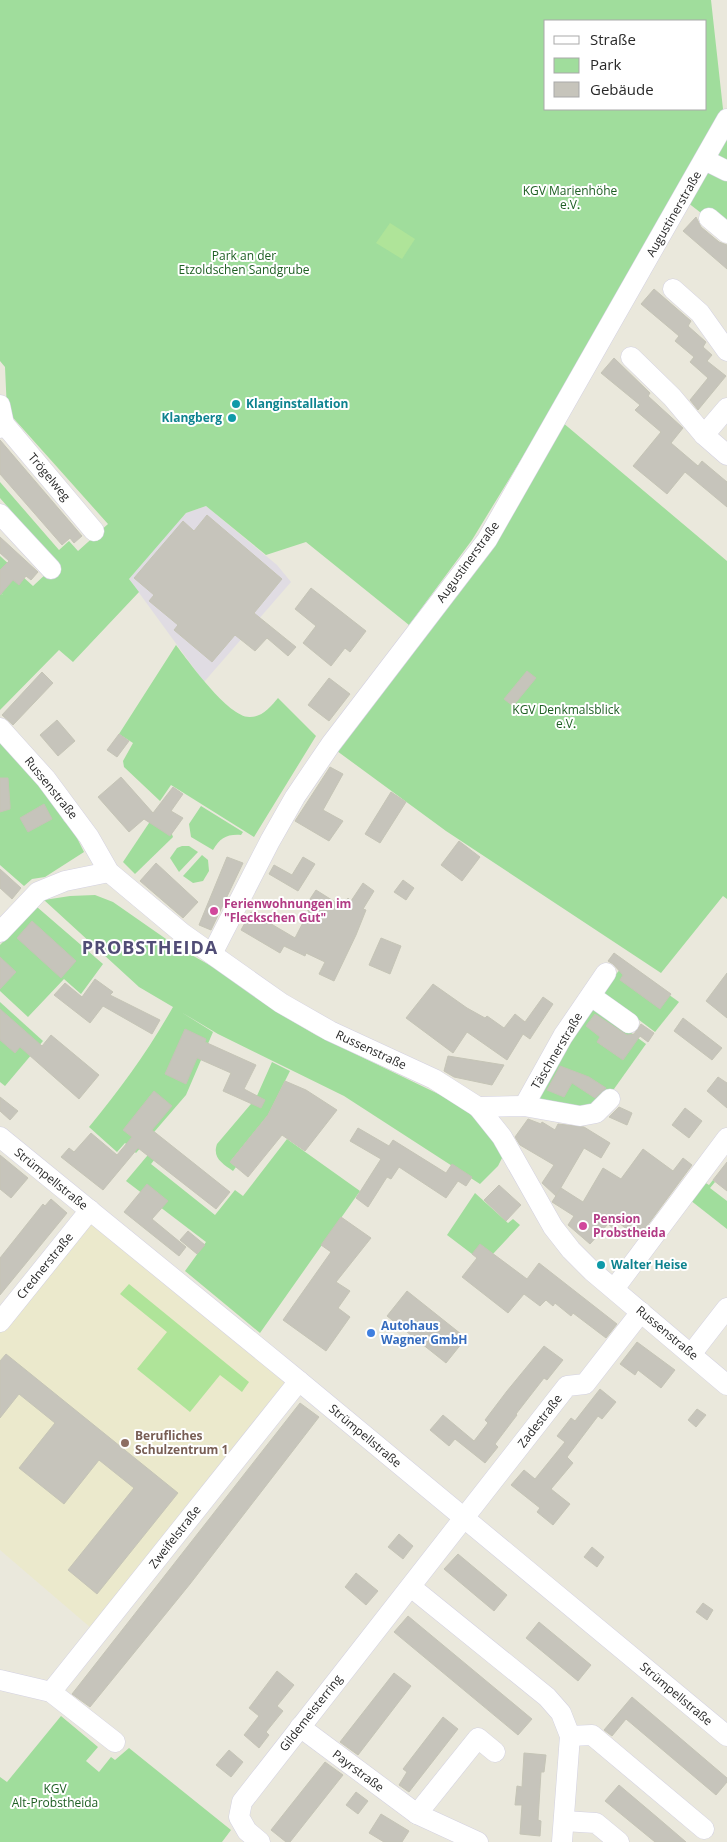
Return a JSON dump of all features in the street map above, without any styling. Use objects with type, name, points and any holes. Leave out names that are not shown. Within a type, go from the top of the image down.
[{"type":"street","name":"Augustinerstraße","points":[[213,952],[274,835],[331,744],[487,540],[727,119]]},
{"type":"street","points":[[705,160],[727,171]]},
{"type":"street","points":[[709,218],[727,233]]},
{"type":"street","points":[[673,289],[700,313],[727,351]]},
{"type":"street","points":[[631,357],[672,397],[704,435],[727,455]]},
{"type":"street","name":"Trögelweg","points":[[0,405],[2,426],[94,531]]},
{"type":"street","points":[[704,435],[727,408]]},
{"type":"street","points":[[0,514],[51,568]]},
{"type":"street","name":"Russenstraße","points":[[0,728],[46,779],[89,837],[109,872],[182,932],[213,952],[281,1002],[330,1030],[434,1079],[478,1107],[502,1137],[554,1227],[571,1250],[727,1385]]},
{"type":"street","points":[[0,932],[38,892],[66,881],[109,872]]},
{"type":"street","name":"Täschnerstraße","points":[[524,1106],[563,1036],[606,973]]},
{"type":"street","points":[[591,996],[628,1023]]},
{"type":"street","name":"Täschnerstraße","points":[[478,1107],[524,1106],[580,1116],[596,1113],[610,1099]]},
{"type":"street","name":"Strümpellstraße","points":[[0,1137],[299,1381],[727,1736]]},
{"type":"street","points":[[614,1289],[725,1146]]},
{"type":"street","name":"Crednerstraße","points":[[0,1322],[90,1210]]},
{"type":"street","points":[[692,1354],[727,1308]]},
{"type":"street","name":"Zadestraße","points":[[464,1518],[567,1386],[585,1384],[641,1312]]},
{"type":"street","name":"Zweifelstraße","points":[[51,1692],[299,1381]]},
{"type":"street","name":"Gildemeisterring","points":[[260,1842],[247,1832],[239,1817],[242,1802],[464,1518]]},
{"type":"street","points":[[411,1588],[547,1697],[561,1714],[570,1736],[562,1842]]},
{"type":"street","points":[[0,1680],[51,1692],[115,1742]]},
{"type":"street","name":"Payrstraße","points":[[300,1727],[417,1814],[478,1842]]},
{"type":"street","points":[[570,1736],[592,1735],[704,1829]]},
{"type":"street","points":[[417,1814],[478,1738],[495,1752]]},
{"type":"street","points":[[564,1821],[596,1823],[619,1842]]},
{"type":"shaded area","points":[[206,506],[277,565],[291,582],[204,682],[129,579],[186,513]]},
{"type":"shaded area","name":"Berufliches Schulzentrum 1","points":[[90,1210],[299,1381],[98,1634],[0,1550],[0,1322]]},
{"type":"green space","name":"Park an der Etzoldschen Sandgrube","points":[[0,0],[711,0],[723,109],[550,412],[472,540],[409,625],[306,542],[266,555],[206,506],[186,513],[129,579],[139,592],[73,662],[59,650],[0,710],[0,593],[3,595],[0,592],[0,556],[33,586],[48,572],[60,567],[0,498],[0,482],[59,550],[69,541],[78,551],[108,524],[7,411],[5,367],[0,361]]},
{"type":"green space","points":[[727,119],[727,233],[683,199]]},
{"type":"green space","points":[[390,223],[415,239],[402,259],[376,243]]},
{"type":"green space","name":"KGV Denkmalsblick e.V.","points":[[562,422],[727,561],[727,899],[723,896],[661,973],[446,831],[337,751]]},
{"type":"green space","points":[[176,645],[210,688],[231,709],[241,715],[255,717],[266,710],[278,698],[316,736],[254,837],[171,785],[160,801],[124,767],[123,761],[133,743],[119,734]]},
{"type":"green space","points":[[0,737],[37,777],[64,821],[74,832],[84,852],[45,877],[32,879],[24,886],[0,865]]},
{"type":"green space","points":[[161,805],[173,837],[135,874],[123,862]]},
{"type":"green space","points":[[201,806],[243,832],[241,835],[232,835],[224,838],[218,842],[213,850],[191,837],[189,824]]},
{"type":"green space","points":[[189,846],[198,852],[179,872],[170,858],[177,848]]},
{"type":"green space","points":[[202,855],[208,860],[209,871],[203,881],[193,883],[183,876]]},
{"type":"green space","points":[[95,895],[113,902],[179,948],[240,982],[277,1012],[316,1035],[455,1102],[476,1120],[494,1140],[503,1156],[498,1166],[480,1184],[344,1096],[218,1034],[181,1012],[213,1032],[186,1095],[136,1153],[125,1143],[117,1152],[89,1127],[134,1069],[173,1007],[139,987],[44,900]]},
{"type":"green space","points":[[37,907],[103,964],[81,994],[64,979],[28,1017],[0,991],[0,945]]},
{"type":"green space","points":[[625,963],[679,1002],[655,1032],[605,994],[605,988]]},
{"type":"green space","points":[[0,1002],[43,1041],[5,1086],[0,1082]]},
{"type":"green space","points":[[592,1004],[646,1044],[609,1096],[590,1108],[536,1099]]},
{"type":"green space","points":[[272,1062],[290,1071],[268,1115],[230,1162],[236,1167],[233,1171],[217,1157],[217,1144],[256,1098]]},
{"type":"green space","points":[[287,1139],[360,1191],[260,1333],[185,1271],[206,1242],[126,1181],[158,1143],[164,1148],[151,1164],[215,1215],[235,1190],[243,1196]]},
{"type":"green space","points":[[713,1180],[715,1182],[710,1188],[727,1201],[727,1229],[690,1200],[704,1182],[709,1185]]},
{"type":"green space","points":[[475,1193],[508,1223],[513,1219],[520,1225],[492,1255],[472,1254],[447,1235]]},
{"type":"green space","points":[[129,1284],[249,1382],[242,1392],[220,1375],[190,1412],[137,1369],[167,1332],[120,1294]]},
{"type":"green space","name":"KGV Alt-Probstheida","points":[[61,1716],[98,1747],[86,1761],[99,1772],[111,1757],[115,1760],[129,1748],[231,1830],[222,1842],[0,1842],[0,1777],[7,1782]]},
{"type":"building","points":[[696,217],[701,227],[719,242],[727,245],[727,269],[683,231]]},
{"type":"building","points":[[654,289],[691,321],[688,326],[706,342],[703,347],[712,355],[707,361],[726,376],[698,410],[690,400],[708,378],[690,362],[694,357],[675,341],[679,336],[641,304]]},
{"type":"building","points":[[614,358],[650,393],[648,396],[683,428],[671,443],[698,466],[702,461],[727,482],[727,507],[685,472],[667,494],[633,466],[661,432],[635,410],[640,405],[601,373]]},
{"type":"building","points":[[0,440],[82,536],[74,543],[70,538],[62,545],[0,474]]},
{"type":"building","points":[[207,515],[282,579],[254,613],[296,647],[288,656],[267,638],[255,651],[235,635],[212,662],[174,630],[178,625],[149,601],[154,595],[134,578],[183,521],[194,531]]},
{"type":"building","points":[[0,537],[38,572],[31,580],[26,576],[19,585],[13,580],[0,595],[0,570],[9,561],[0,553]]},
{"type":"building","points":[[311,588],[366,631],[350,652],[345,648],[331,666],[303,643],[316,626],[295,609]]},
{"type":"building","points":[[527,671],[536,678],[513,706],[504,699]]},
{"type":"building","points":[[42,672],[53,683],[13,725],[2,715]]},
{"type":"building","points":[[329,678],[350,694],[329,721],[308,705]]},
{"type":"building","points":[[57,720],[75,741],[58,756],[40,735]]},
{"type":"building","points":[[119,734],[129,741],[117,757],[107,750]]},
{"type":"building","points":[[330,767],[343,774],[323,810],[343,821],[329,841],[295,821]]},
{"type":"building","points":[[121,777],[153,813],[173,787],[183,794],[171,811],[183,818],[170,836],[144,819],[129,832],[98,797]]},
{"type":"building","points":[[0,778],[8,778],[10,809],[0,812]]},
{"type":"building","points":[[391,792],[406,802],[380,843],[365,834]]},
{"type":"building","points":[[44,804],[52,819],[28,832],[20,818]]},
{"type":"building","points":[[459,841],[480,857],[462,881],[441,865]]},
{"type":"building","points":[[227,857],[243,863],[211,930],[199,925]]},
{"type":"building","points":[[303,857],[315,864],[298,891],[269,874],[274,865],[292,875]]},
{"type":"building","points":[[156,863],[198,902],[183,918],[140,881]]},
{"type":"building","points":[[0,869],[21,888],[12,899],[0,888]]},
{"type":"building","points":[[403,880],[414,888],[406,900],[394,892]]},
{"type":"building","points":[[363,883],[374,891],[363,909],[366,910],[356,935],[334,981],[319,974],[325,962],[306,953],[305,956],[284,946],[280,953],[241,930],[251,912],[295,938],[309,911],[304,908],[316,890],[343,907],[348,898],[351,901]]},
{"type":"building","points":[[32,921],[76,961],[61,978],[17,938]]},
{"type":"building","points":[[381,938],[401,946],[390,974],[369,965]]},
{"type":"building","points":[[614,953],[671,994],[660,1009],[620,980],[623,975],[608,961]]},
{"type":"building","points":[[0,957],[16,972],[0,989]]},
{"type":"building","points":[[727,973],[727,1018],[706,1001]]},
{"type":"building","points":[[95,979],[113,992],[110,995],[160,1020],[152,1034],[103,1006],[90,1023],[54,995],[65,983],[82,997]]},
{"type":"building","points":[[433,984],[467,1008],[485,1018],[487,1016],[504,1028],[515,1014],[525,1022],[543,997],[553,1004],[530,1039],[523,1034],[507,1060],[467,1032],[453,1053],[406,1018]]},
{"type":"building","points":[[0,1009],[42,1046],[51,1035],[99,1075],[79,1099],[20,1047],[15,1053],[0,1040]]},
{"type":"building","points":[[595,1014],[627,1035],[634,1034],[641,1024],[654,1033],[648,1042],[640,1036],[623,1060],[597,1042],[600,1037],[586,1026]]},
{"type":"building","points":[[683,1018],[722,1048],[712,1060],[674,1031]]},
{"type":"building","points":[[185,1029],[206,1039],[205,1042],[256,1065],[244,1089],[265,1100],[261,1108],[223,1091],[231,1073],[197,1058],[186,1084],[165,1074]]},
{"type":"building","points":[[448,1056],[504,1065],[492,1085],[454,1077],[444,1071]]},
{"type":"building","points":[[560,1066],[589,1077],[606,1088],[595,1098],[572,1083],[564,1097],[547,1090]]},
{"type":"building","points":[[718,1077],[727,1083],[727,1108],[707,1091]]},
{"type":"building","points":[[285,1081],[306,1090],[337,1110],[305,1151],[282,1135],[248,1177],[230,1162],[268,1115]]},
{"type":"building","points":[[154,1091],[172,1106],[152,1130],[230,1192],[216,1209],[138,1148],[103,1190],[61,1157],[69,1148],[74,1152],[91,1133],[117,1155],[132,1137],[123,1130]]},
{"type":"building","points":[[0,1097],[18,1111],[10,1120],[0,1111]]},
{"type":"building","points":[[619,1107],[632,1113],[627,1125],[609,1117]]},
{"type":"building","points":[[685,1108],[702,1121],[689,1138],[672,1125]]},
{"type":"building","points":[[528,1119],[541,1124],[542,1122],[555,1130],[558,1124],[584,1127],[610,1143],[601,1158],[584,1148],[556,1196],[542,1183],[554,1165],[520,1145],[515,1137]]},
{"type":"building","points":[[358,1128],[389,1146],[393,1140],[446,1173],[452,1164],[472,1177],[466,1186],[458,1181],[446,1198],[399,1167],[391,1179],[387,1177],[368,1207],[356,1198],[381,1159],[350,1141]]},
{"type":"building","points":[[643,1149],[673,1171],[683,1158],[692,1165],[638,1238],[619,1223],[614,1229],[608,1224],[590,1244],[568,1225],[574,1216],[552,1202],[561,1188],[583,1202],[603,1168],[621,1179]]},
{"type":"building","points":[[0,1155],[28,1178],[11,1198],[0,1189]]},
{"type":"building","points":[[727,1162],[727,1191],[713,1180]]},
{"type":"building","points":[[147,1184],[168,1201],[152,1219],[186,1247],[179,1256],[124,1212]]},
{"type":"building","points":[[499,1185],[521,1205],[506,1221],[484,1200]]},
{"type":"building","points":[[51,1199],[67,1213],[0,1295],[0,1258],[43,1204],[45,1206]]},
{"type":"building","points":[[341,1217],[371,1238],[336,1282],[350,1291],[338,1308],[350,1317],[326,1351],[283,1320],[331,1252],[321,1245]]},
{"type":"building","points":[[188,1231],[205,1245],[197,1254],[180,1240]]},
{"type":"building","points":[[480,1244],[527,1279],[539,1263],[617,1324],[606,1338],[573,1313],[571,1316],[555,1303],[553,1306],[546,1300],[540,1306],[524,1294],[508,1313],[462,1277],[477,1258],[472,1254]]},
{"type":"building","points":[[407,1291],[466,1338],[446,1363],[387,1316]]},
{"type":"building","points":[[637,1342],[675,1370],[661,1388],[638,1370],[635,1375],[620,1364]]},
{"type":"building","points":[[544,1346],[563,1360],[547,1380],[544,1378],[516,1414],[495,1444],[498,1447],[485,1463],[455,1439],[449,1446],[430,1430],[443,1415],[474,1441],[488,1423],[485,1420]]},
{"type":"building","points":[[6,1354],[178,1493],[97,1594],[68,1570],[134,1488],[99,1460],[64,1504],[19,1468],[55,1423],[19,1394],[0,1418],[0,1361]]},
{"type":"building","points":[[600,1389],[616,1402],[602,1419],[598,1416],[567,1457],[573,1463],[551,1489],[570,1504],[553,1525],[537,1512],[540,1508],[511,1485],[524,1470],[535,1479],[565,1442],[557,1436],[571,1418],[575,1421]]},
{"type":"building","points":[[300,1403],[319,1417],[190,1584],[90,1707],[72,1694]]},
{"type":"building","points":[[697,1409],[706,1415],[696,1427],[688,1420]]},
{"type":"building","points":[[399,1534],[413,1546],[403,1559],[388,1547]]},
{"type":"building","points":[[592,1547],[604,1557],[597,1567],[584,1557]]},
{"type":"building","points":[[458,1554],[507,1595],[494,1611],[444,1569]]},
{"type":"building","points":[[356,1573],[378,1591],[366,1605],[345,1587]]},
{"type":"building","points":[[703,1603],[713,1610],[707,1620],[696,1612]]},
{"type":"building","points":[[408,1616],[532,1719],[518,1735],[394,1632]]},
{"type":"building","points":[[539,1622],[591,1665],[578,1681],[526,1638]]},
{"type":"building","points":[[277,1671],[294,1685],[277,1706],[283,1711],[266,1732],[269,1735],[259,1748],[244,1735],[259,1716],[249,1708]]},
{"type":"building","points":[[394,1673],[411,1686],[358,1755],[340,1742]]},
{"type":"building","points":[[632,1697],[727,1778],[727,1782],[716,1795],[626,1719],[612,1736],[604,1730]]},
{"type":"building","points":[[443,1717],[458,1729],[409,1792],[399,1785],[407,1772],[403,1769]]},
{"type":"building","points":[[229,1750],[243,1762],[231,1777],[216,1765]]},
{"type":"building","points":[[524,1753],[546,1755],[544,1772],[541,1772],[538,1820],[541,1821],[540,1836],[520,1834],[522,1805],[515,1805],[517,1786],[522,1787]]},
{"type":"building","points":[[325,1762],[343,1775],[290,1842],[286,1842],[271,1830]]},
{"type":"building","points":[[619,1785],[686,1842],[655,1842],[605,1801]]},
{"type":"building","points":[[356,1792],[368,1801],[358,1814],[346,1805]]},
{"type":"building","points":[[381,1814],[409,1831],[402,1842],[384,1842],[369,1833]]},
{"type":"place","name":"Klanginstallation","points":[[236,404]]},
{"type":"place","name":"Klangberg","points":[[232,418]]},
{"type":"place","name":"Ferienwohnungen im \"Fleckschen Gut\"","points":[[214,911]]},
{"type":"place","name":"Pension Probstheida","points":[[583,1226]]},
{"type":"place","name":"Walter Heise","points":[[601,1265]]},
{"type":"place","name":"Autohaus Wagner GmbH","points":[[371,1333]]},
{"type":"place","name":"Berufliches Schulzentrum 1","points":[[125,1443]]},
{"type":"district","name":"PROBSTHEIDA","points":[[150,948]]},
{"type":"park label","name":"KGV Marienhöhe e.V.","points":[[570,198]]}]
